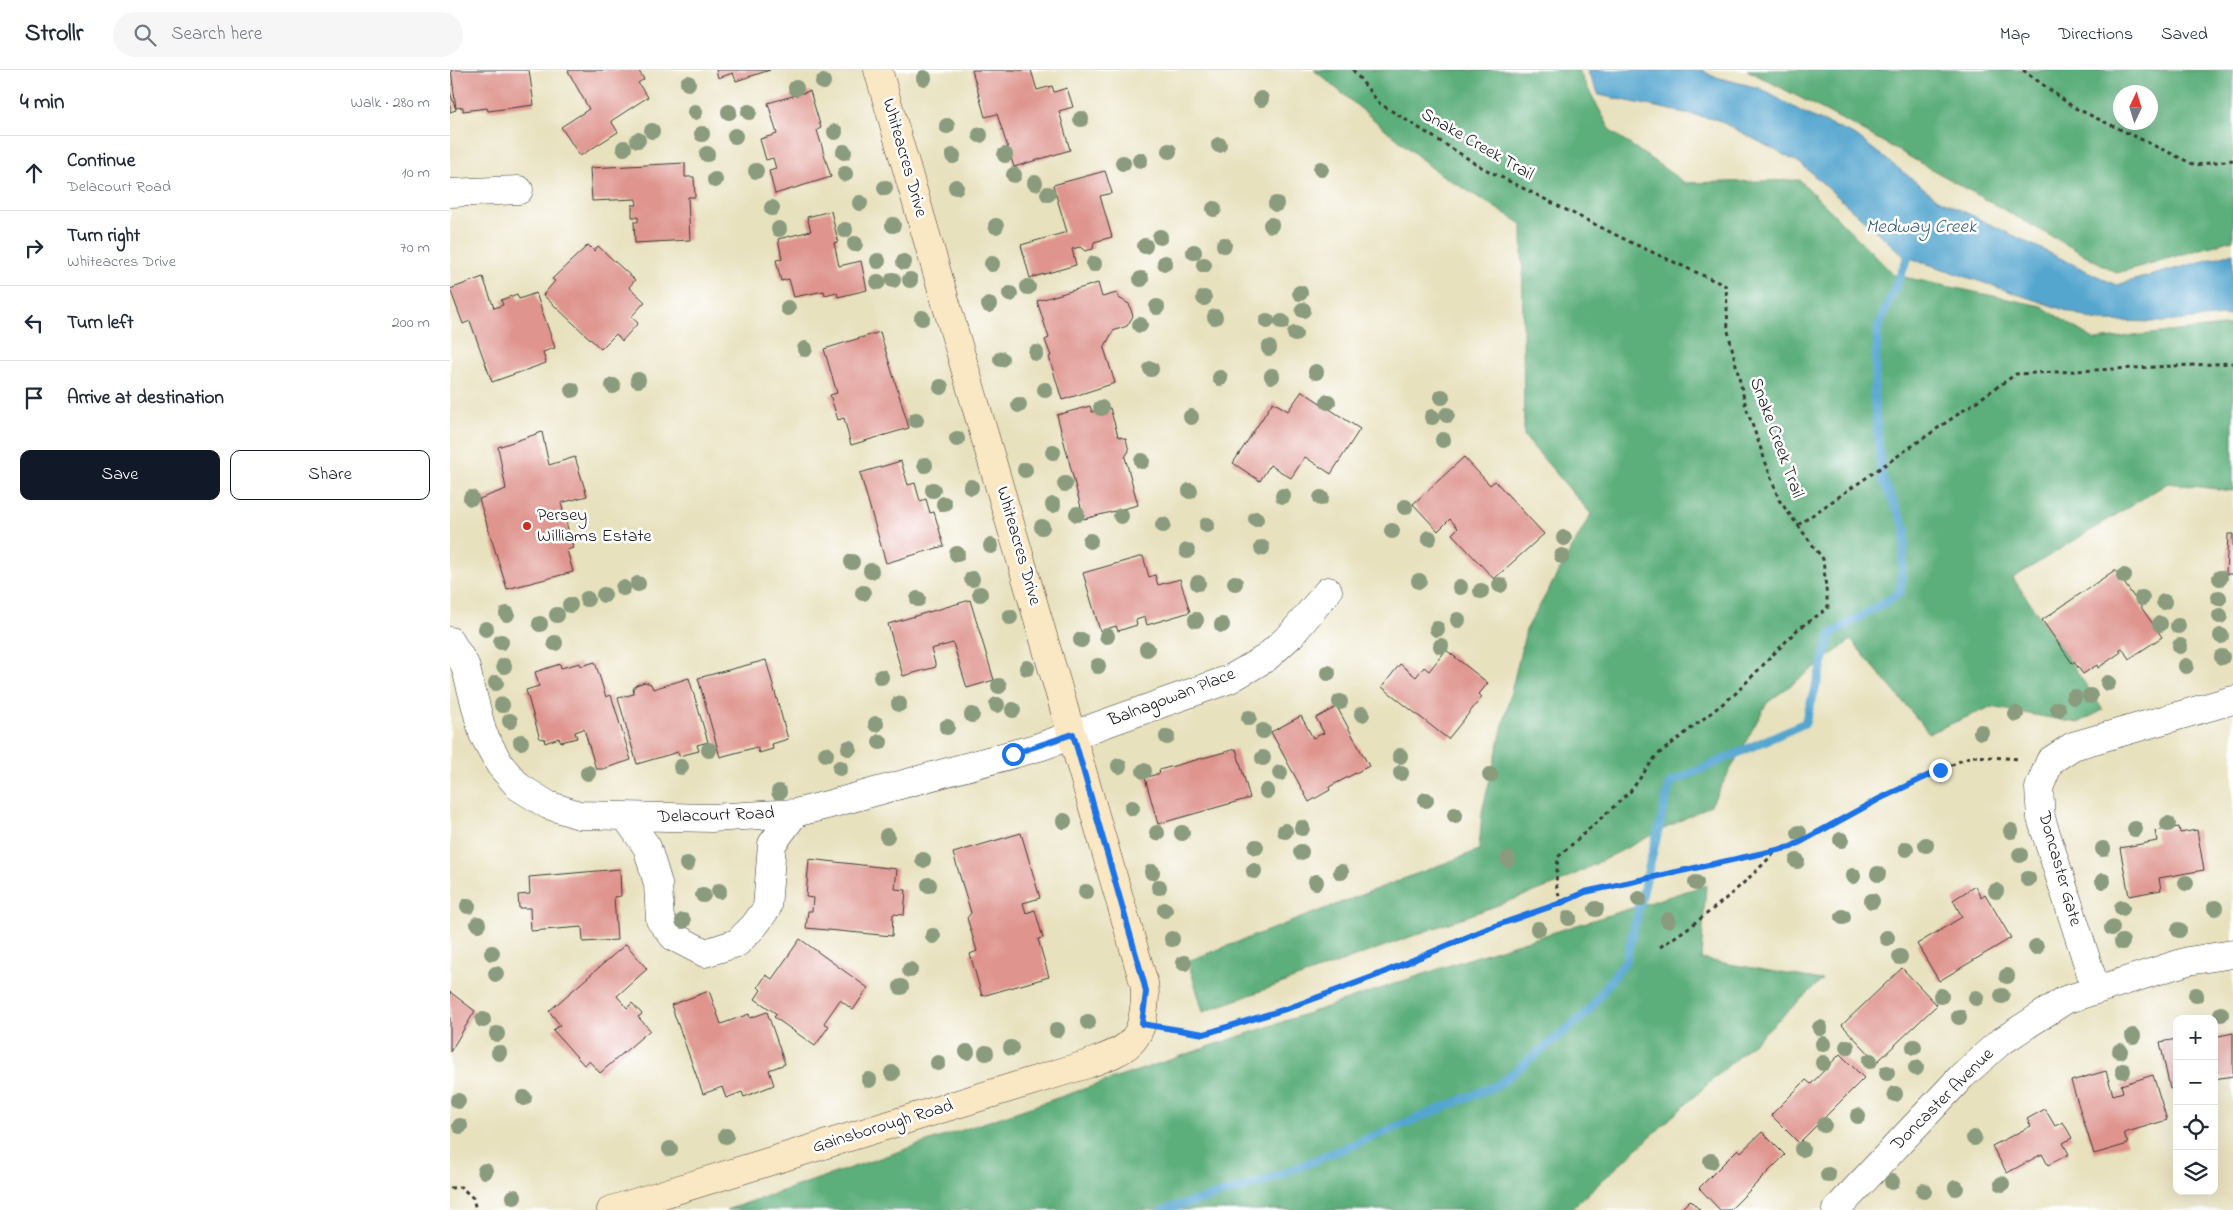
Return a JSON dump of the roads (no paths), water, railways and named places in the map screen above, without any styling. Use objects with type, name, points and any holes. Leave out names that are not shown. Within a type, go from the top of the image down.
[{"type":"street","name":"Whiteacres Drive","points":[[878,70],[1144,983],[1146,992],[1142,1024]]},
{"type":"street","points":[[450,193],[519,190]]},
{"type":"street","name":"Balnagowan Place","points":[[1073,734],[1230,678],[1266,658],[1291,635],[1328,591]]},
{"type":"street","name":"Delacourt Road","points":[[450,641],[465,665],[483,734],[500,764],[519,787],[548,805],[580,815],[710,818],[795,813],[1023,751],[1073,734]]},
{"type":"street","name":"Doncaster Gate","points":[[2096,990],[2041,818],[2039,788],[2050,761],[2073,746],[2233,700]]},
{"type":"street","points":[[626,817],[647,847],[658,884],[660,920],[674,937],[705,953],[737,943],[754,926],[767,908],[772,844],[795,813]]},
{"type":"street","name":"Doncaster Avenue","points":[[1836,1210],[1962,1076],[1999,1044],[2065,1000],[2188,960],[2233,954]]},
{"type":"street","name":"Gainsborough Road","points":[[611,1210],[1088,1064],[1118,1053],[1127,1047],[1133,1042],[1142,1024]]},
{"type":"water","name":"Medway Creek","points":[[1587,70],[1702,70],[1712,76],[1759,88],[1806,114],[1856,136],[1938,199],[2116,285],[2233,253],[2233,315],[2164,322],[2097,321],[1904,256],[1801,164],[1718,120],[1599,95]]},
{"type":"waterway","points":[[1163,1210],[1258,1184],[1498,1085],[1586,1014],[1626,960],[1670,783],[1805,723],[1831,634],[1900,593],[1906,529],[1882,478],[1874,397],[1878,327],[1912,248]]},
{"type":"place","name":"Persey Williams Estate","points":[[527,526]]}]
